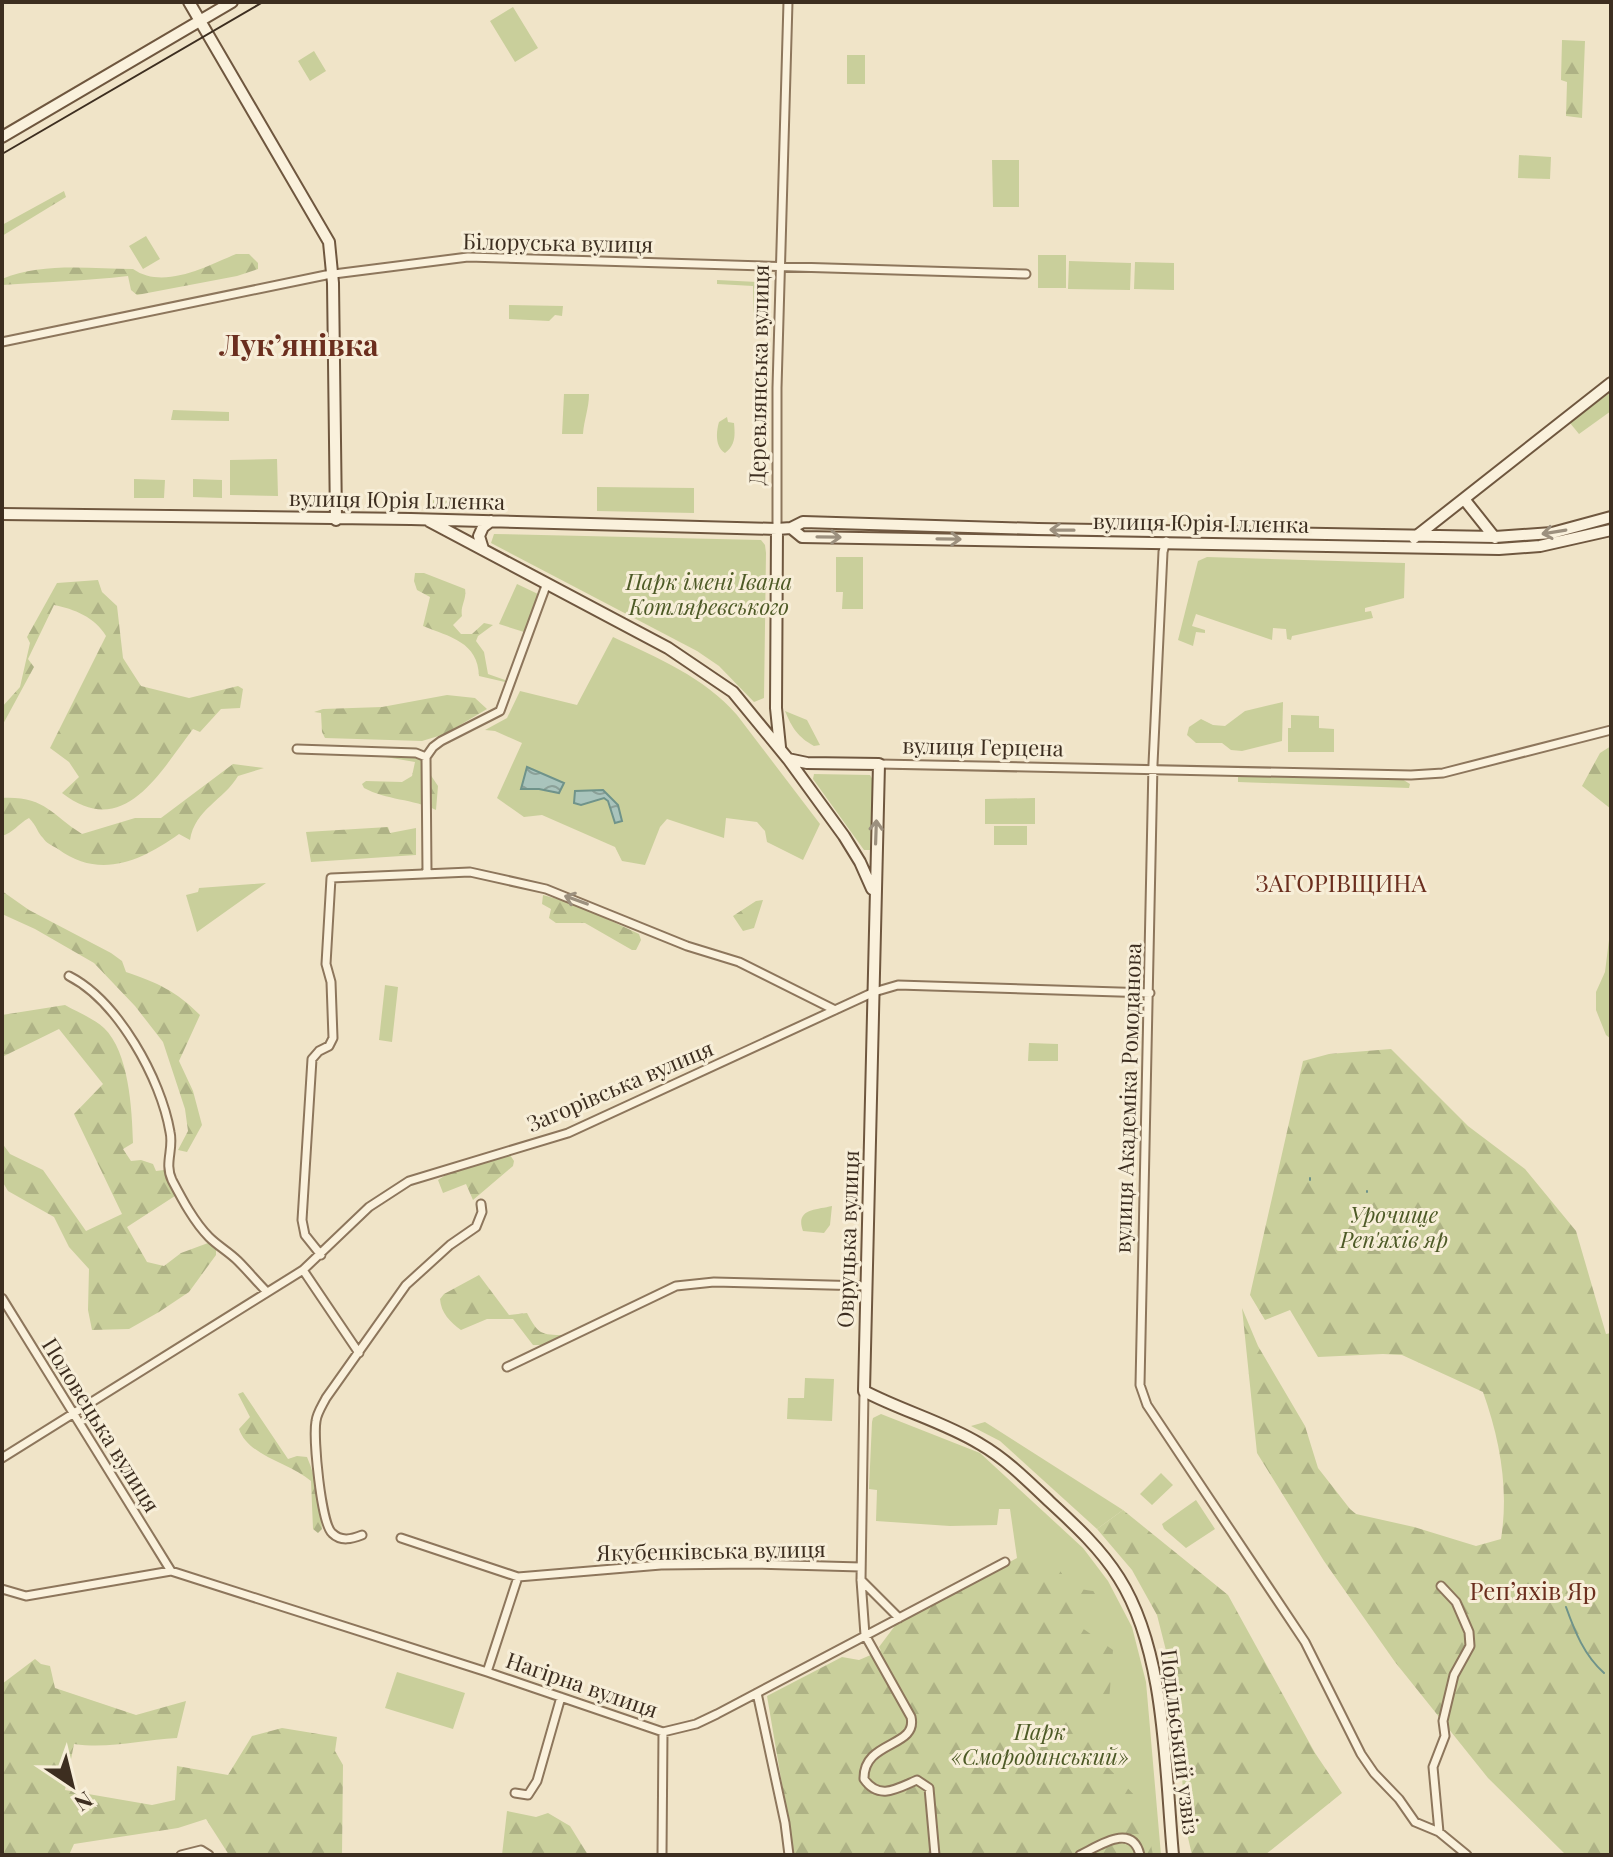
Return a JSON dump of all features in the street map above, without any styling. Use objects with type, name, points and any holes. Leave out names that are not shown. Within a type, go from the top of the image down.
[{"type":"street","points":[[189,2],[329,242],[333,274],[336,520]]},
{"type":"street","points":[[2,137],[232,2]]},
{"type":"street","name":"Деревлянська вулиця","points":[[780,749],[776,708],[777,529],[780,268],[788,2]]},
{"type":"street","name":"Білоруська вулиця","points":[[2,342],[333,274],[468,257],[1026,274]]},
{"type":"street","points":[[1405,547],[1611,383]]},
{"type":"street","points":[[1464,499],[1495,537],[1499,549]]},
{"type":"street","name":"вулиця Юрія Іллєнка","points":[[2,514],[426,519],[777,529],[791,528],[803,522],[1415,537],[1552,533],[1611,517]]},
{"type":"street","points":[[426,519],[668,648],[711,675],[733,692],[788,759]]},
{"type":"street","points":[[483,549],[479,541],[480,531],[491,521]]},
{"type":"street","name":"вулиця Юрія Іллєнка","points":[[791,528],[802,537],[1499,549],[1540,546],[1611,530]]},
{"type":"street","name":"вулиця Академіка Ромоданова","points":[[1168,531],[1163,552],[1153,771],[1140,1385],[1147,1405],[1305,1642],[1361,1754],[1374,1773],[1399,1799],[1415,1822],[1439,1832],[1467,1855]]},
{"type":"street","points":[[427,872],[426,757],[441,741],[500,711],[547,583]]},
{"type":"street","name":"вулиця Герцена","points":[[788,759],[807,763],[1411,775],[1443,773],[1611,730]]},
{"type":"street","points":[[297,749],[416,753],[426,757]]},
{"type":"street","name":"Овруцька вулиця","points":[[788,759],[860,862],[876,899]]},
{"type":"street","name":"Овруцька вулиця","points":[[865,1635],[861,1567],[879,764]]},
{"type":"street","points":[[321,1255],[305,1235],[302,1220],[312,1059],[329,1046],[333,1038],[331,982],[326,964],[331,878],[427,872],[486,874],[546,889],[648,931],[739,962],[835,1010]]},
{"type":"street","points":[[69,976],[82,982],[102,1001],[149,1066],[165,1102],[172,1137],[167,1163],[171,1177],[187,1205],[209,1237],[235,1258],[267,1292]]},
{"type":"street","name":"Загорівська вулиця","points":[[2,1458],[303,1270],[369,1207],[409,1181],[568,1133],[874,992],[898,985],[1150,993]]},
{"type":"street","points":[[362,1535],[350,1539],[339,1538],[327,1526],[319,1479],[316,1417],[326,1398],[419,1271],[476,1227],[482,1212],[481,1204]]},
{"type":"street","points":[[303,1270],[359,1353]]},
{"type":"street","points":[[507,1367],[676,1286],[714,1282],[866,1286]]},
{"type":"street","name":"Половецька вулиця","points":[[2,1298],[171,1571]]},
{"type":"street","name":"Подільський узвіз","points":[[864,1391],[968,1437],[992,1451],[1093,1544],[1119,1578],[1142,1623],[1151,1654],[1173,1855]]},
{"type":"street","points":[[401,1538],[518,1577],[487,1672]]},
{"type":"street","name":"Нагірна вулиця","points":[[171,1571],[663,1732],[696,1724],[1005,1562]]},
{"type":"street","name":"Якубенківська вулиця","points":[[518,1577],[661,1565],[861,1567]]},
{"type":"street","points":[[2,1589],[26,1596],[171,1571]]},
{"type":"street","points":[[861,1580],[899,1618]]},
{"type":"street","points":[[1439,1832],[1433,1767],[1445,1736],[1444,1708],[1454,1675],[1470,1646],[1469,1632],[1456,1602],[1441,1586]]},
{"type":"street","points":[[865,1635],[913,1724],[906,1736],[869,1758],[864,1779],[874,1790],[883,1792],[917,1780],[929,1788],[935,1855]]},
{"type":"street","points":[[757,1693],[789,1855]]},
{"type":"street","points":[[515,1793],[528,1795],[537,1781],[561,1697]]},
{"type":"street","points":[[662,1855],[663,1732]]},
{"type":"street","points":[[1080,1855],[1126,1837],[1134,1841],[1140,1855]]},
{"type":"street","points":[[181,1855],[201,1850],[209,1855]]},
{"type":"green space","points":[[513,7],[538,48],[515,62],[490,21]]},
{"type":"green space","points":[[1562,40],[1585,41],[1582,118],[1566,116],[1567,82],[1561,80]]},
{"type":"green space","points":[[314,51],[326,71],[310,81],[298,61]]},
{"type":"green space","points":[[847,55],[865,55],[865,84],[847,84]]},
{"type":"green space","points":[[1519,155],[1551,157],[1550,179],[1518,178]]},
{"type":"green space","points":[[992,160],[1019,160],[1019,207],[993,207]]},
{"type":"green space","points":[[64,191],[66,197],[2,236],[2,225]]},
{"type":"green space","points":[[146,236],[160,259],[143,269],[129,246]]},
{"type":"green space","points":[[236,254],[249,254],[258,263],[258,269],[237,276],[137,295],[131,290],[128,276],[2,285],[2,279],[50,268],[133,269],[145,275],[171,277],[198,270]]},
{"type":"green space","points":[[1038,255],[1066,255],[1066,288],[1038,288]]},
{"type":"green space","points":[[1069,261],[1131,263],[1130,290],[1068,289]]},
{"type":"green space","points":[[1135,262],[1174,263],[1174,290],[1134,289]]},
{"type":"green space","points":[[717,280],[758,282],[760,325],[754,324],[753,286],[717,284]]},
{"type":"green space","points":[[509,305],[563,306],[562,316],[555,315],[549,321],[509,319]]},
{"type":"green space","points":[[1611,392],[1611,411],[1579,434],[1570,423]]},
{"type":"green space","points":[[564,394],[589,394],[583,434],[562,434]]},
{"type":"green space","points":[[173,410],[229,412],[229,421],[171,420]]},
{"type":"green space","points":[[727,417],[728,422],[734,423],[734,435],[733,443],[725,453],[719,447],[717,435],[719,422]]},
{"type":"green space","points":[[277,459],[278,496],[230,495],[230,460]]},
{"type":"green space","points":[[134,479],[165,480],[164,498],[134,498]]},
{"type":"green space","points":[[193,479],[222,480],[222,498],[193,497]]},
{"type":"green space","points":[[597,487],[694,488],[694,513],[597,511]]},
{"type":"green space","points":[[426,496],[470,496],[470,507],[426,506]]},
{"type":"green space","name":"Парк імені Івана Котляревського","points":[[494,534],[761,540],[766,553],[764,698],[754,702],[719,666],[697,651],[491,543]]},
{"type":"green space","points":[[836,557],[863,557],[863,609],[842,609],[843,592],[836,592]]},
{"type":"green space","points":[[1207,557],[1405,563],[1404,598],[1365,608],[1365,612],[1371,611],[1373,618],[1292,636],[1291,640],[1287,639],[1286,629],[1273,628],[1272,640],[1196,614],[1192,626],[1205,630],[1205,633],[1196,632],[1193,646],[1178,640],[1198,561]]},
{"type":"green space","points":[[415,573],[424,573],[465,589],[462,616],[453,625],[461,634],[472,634],[484,623],[493,625],[476,641],[484,652],[488,674],[505,682],[479,676],[474,655],[468,648],[423,626],[430,597],[417,590]]},
{"type":"green space","points":[[98,580],[102,592],[117,606],[123,658],[141,686],[189,698],[238,686],[243,689],[240,708],[221,709],[200,732],[193,729],[138,796],[122,805],[104,809],[84,806],[62,793],[79,777],[69,762],[50,748],[106,636],[90,619],[54,605],[28,659],[34,667],[2,726],[2,707],[20,687],[30,643],[27,637],[57,583]]},
{"type":"green space","points":[[517,584],[538,594],[524,632],[499,624]]},
{"type":"green space","points":[[613,637],[695,679],[737,715],[820,824],[803,860],[767,842],[765,831],[757,822],[726,818],[724,838],[667,819],[660,827],[645,865],[622,861],[615,847],[542,815],[524,817],[497,798],[522,743],[485,730],[507,718],[520,691],[577,705]]},
{"type":"green space","points":[[447,695],[475,698],[487,709],[445,734],[422,741],[325,738],[321,713],[314,712],[382,707]]},
{"type":"green space","points":[[1283,702],[1282,741],[1242,751],[1231,750],[1222,743],[1196,743],[1187,735],[1189,727],[1201,719],[1225,726],[1245,711]]},
{"type":"green space","points":[[785,711],[807,720],[820,745],[814,746],[800,735]]},
{"type":"green space","points":[[1291,715],[1319,716],[1319,728],[1334,729],[1334,752],[1288,752]]},
{"type":"green space","points":[[1611,746],[1611,809],[1582,786],[1600,753]]},
{"type":"green space","points":[[374,755],[418,756],[438,786],[436,810],[364,788],[362,784],[366,781],[402,782],[412,776],[415,762]]},
{"type":"green space","points":[[233,764],[264,768],[238,776],[198,820],[190,840],[179,834],[135,859],[105,865],[89,864],[46,841],[29,818],[2,836],[2,798],[38,803],[82,834],[135,818],[161,818]]},
{"type":"green space","points":[[814,774],[870,775],[874,782],[870,850],[864,850],[813,779]]},
{"type":"green space","points":[[1238,776],[1402,779],[1410,784],[1409,788],[1238,782]]},
{"type":"green space","points":[[1035,798],[1035,824],[985,824],[985,799]]},
{"type":"green space","points":[[994,826],[1027,826],[1027,845],[994,845]]},
{"type":"green space","points":[[388,827],[390,833],[416,828],[416,855],[311,862],[306,832]]},
{"type":"green space","points":[[266,883],[197,932],[186,895],[198,892],[199,888]]},
{"type":"green space","points":[[2,891],[29,910],[111,953],[122,961],[126,972],[166,989],[200,1015],[179,1061],[193,1091],[202,1125],[187,1152],[178,1150],[188,1131],[185,1109],[163,1042],[135,1006],[94,963],[2,914]]},
{"type":"green space","points":[[543,895],[575,904],[639,934],[641,940],[636,950],[585,923],[556,923],[549,918],[551,909],[542,904]]},
{"type":"green space","points":[[763,900],[754,928],[743,931],[733,916],[756,901]]},
{"type":"green space","points":[[1609,940],[1611,1039],[1606,1035],[1596,1010],[1596,992],[1605,972]]},
{"type":"green space","points":[[385,985],[398,987],[392,1042],[379,1040]]},
{"type":"green space","points":[[65,1005],[104,1028],[119,1051],[128,1082],[133,1143],[123,1149],[131,1161],[141,1160],[153,1164],[156,1171],[164,1170],[178,1194],[127,1227],[147,1262],[164,1266],[181,1253],[208,1243],[216,1249],[216,1255],[189,1292],[129,1329],[92,1330],[88,1310],[89,1269],[69,1247],[54,1217],[8,1191],[2,1181],[2,1143],[10,1154],[43,1170],[86,1231],[122,1214],[74,1114],[103,1084],[59,1029],[2,1057],[2,1015]]},
{"type":"green space","points":[[1029,1043],[1058,1044],[1058,1061],[1028,1061]]},
{"type":"green space","name":"Урочище Реп'яхів яр","points":[[1391,1049],[1468,1126],[1525,1169],[1576,1231],[1606,1334],[1611,1333],[1611,1855],[1566,1855],[1488,1778],[1395,1662],[1324,1561],[1257,1453],[1242,1308],[1258,1346],[1305,1426],[1318,1468],[1350,1509],[1356,1514],[1476,1546],[1501,1539],[1504,1502],[1501,1465],[1483,1392],[1402,1355],[1318,1357],[1290,1310],[1265,1320],[1250,1295],[1303,1061],[1329,1054]]},
{"type":"green space","points":[[510,1155],[513,1166],[473,1200],[466,1184],[443,1193],[438,1180],[449,1173]]},
{"type":"green space","points":[[832,1206],[830,1225],[824,1233],[803,1231],[801,1224],[804,1214]]},
{"type":"green space","points":[[479,1275],[509,1315],[527,1313],[541,1332],[564,1335],[563,1338],[533,1345],[513,1319],[487,1319],[461,1330],[453,1324],[442,1309],[440,1299]]},
{"type":"green space","points":[[805,1378],[834,1379],[832,1421],[787,1419],[788,1398],[804,1398]]},
{"type":"green space","points":[[243,1392],[288,1459],[307,1457],[319,1501],[322,1529],[318,1533],[313,1529],[311,1481],[260,1453],[239,1429],[250,1417],[238,1394]]},
{"type":"green space","name":"Парк «Смородинський»","points":[[881,1414],[980,1453],[1083,1548],[1108,1581],[1132,1627],[1146,1682],[1161,1855],[940,1855],[919,1725],[924,1723],[932,1706],[929,1702],[909,1704],[879,1647],[897,1623],[908,1617],[1003,1639],[974,1581],[1017,1558],[1010,1509],[999,1509],[997,1525],[950,1526],[876,1521],[877,1490],[869,1489],[872,1422]]},
{"type":"green space","points":[[985,1422],[1123,1510],[1097,1529],[1000,1441],[971,1426]]},
{"type":"green space","points":[[1161,1473],[1173,1485],[1152,1505],[1140,1494]]},
{"type":"green space","points":[[1196,1500],[1215,1529],[1186,1548],[1162,1524]]},
{"type":"green space","points":[[1123,1510],[1228,1595],[1315,1753],[1342,1793],[1265,1855],[1192,1855],[1186,1829],[1175,1686],[1157,1615],[1132,1570],[1097,1529]]},
{"type":"green space","name":"Парк «Смородинський»","points":[[1025,1556],[1037,1576],[1058,1568],[1075,1586],[1098,1591],[1104,1597],[1104,1605],[1085,1611],[1078,1625],[1113,1650],[1109,1702],[1097,1731],[1103,1762],[1137,1798],[1145,1815],[1153,1855],[794,1855],[767,1696],[842,1657],[859,1660],[880,1651],[915,1612]],"holes":[[[1034,1728],[1046,1733],[1049,1746],[1022,1745],[1018,1735]]]},
{"type":"green space","points":[[35,1659],[50,1666],[55,1688],[136,1715],[186,1701],[177,1738],[113,1745],[74,1744],[65,1790],[152,1805],[175,1800],[177,1766],[228,1775],[252,1736],[282,1728],[337,1737],[335,1751],[343,1765],[342,1855],[229,1855],[206,1819],[178,1828],[74,1844],[69,1855],[2,1855],[2,1684]]},
{"type":"green space","points":[[397,1672],[465,1693],[453,1729],[385,1708]]},
{"type":"green space","points":[[507,1811],[536,1817],[548,1813],[570,1826],[588,1855],[502,1855]]},
{"type":"water","points":[[527,767],[564,783],[559,793],[521,789]]},
{"type":"water","points":[[603,790],[618,805],[622,821],[615,823],[608,801],[604,798],[581,805],[574,803],[575,791]]},
{"type":"waterway","points":[[1566,1607],[1586,1651],[1604,1673]]},
{"type":"tram line","points":[[2,154],[263,2]]},
{"type":"district","name":"Лукʼянівка","points":[[299,346]]},
{"type":"district","name":"ЗАГОРІВЩИНА","points":[[1341,884]]},
{"type":"district","name":"Репʼяхів Яр","points":[[1533,1592]]}]
